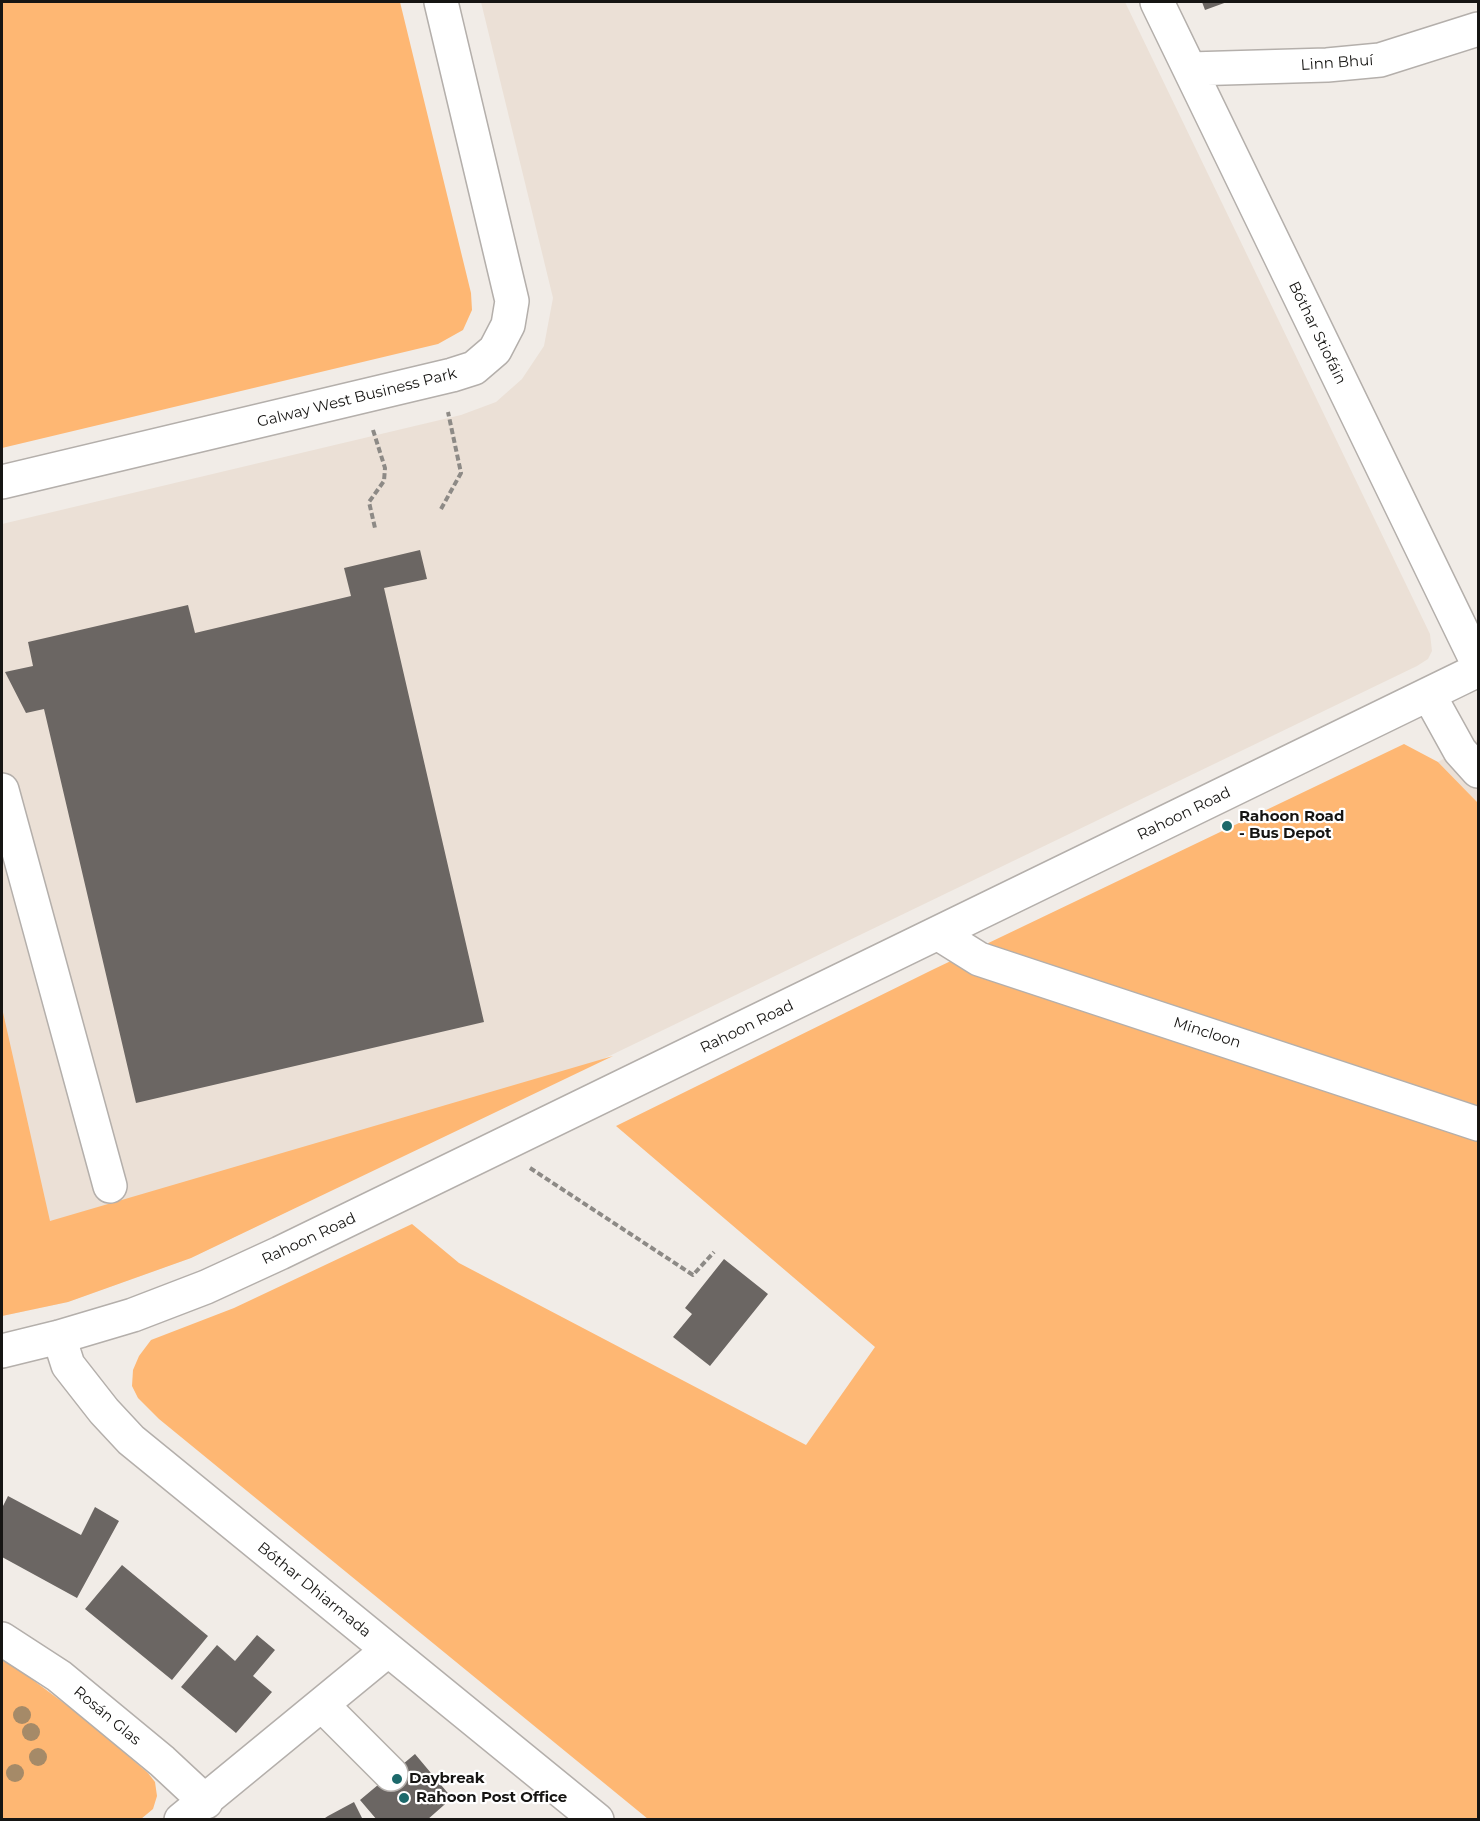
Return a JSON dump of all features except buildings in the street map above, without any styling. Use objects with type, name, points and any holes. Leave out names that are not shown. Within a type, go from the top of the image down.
[{"type":"street","name":"Galway West Business Park","points":[[2,482],[452,375],[474,368],[495,350],[508,325],[512,301],[441,2]]},
{"type":"street","name":"Bóthar Stiofáin","points":[[1156,2],[1479,664]]},
{"type":"street","name":"Linn Bhuí","points":[[1190,69],[1327,65],[1380,60],[1479,29]]},
{"type":"street","name":"Rahoon Road","points":[[2,1351],[133,1315],[217,1282],[419,1187],[1479,670]]},
{"type":"street","points":[[1429,695],[1460,751],[1479,771]]},
{"type":"street","points":[[2,790],[110,1186]]},
{"type":"street","name":"Mincloon","points":[[939,934],[980,958],[1479,1124]]},
{"type":"street","name":"Bóthar Dhiarmada","points":[[59,1337],[68,1365],[104,1411],[131,1440],[597,1820]]},
{"type":"street","name":"Rosán Glas","points":[[2,1639],[58,1676],[162,1761],[193,1811],[388,1650]]},
{"type":"street","points":[[322,1705],[391,1774]]},
{"type":"path","points":[[441,509],[461,473],[448,412]]},
{"type":"path","points":[[373,430],[385,468],[384,481],[369,502],[375,528]]},
{"type":"path","points":[[522,1163],[693,1275],[714,1252]]},
{"type":"shaded area","points":[[2,2],[400,2],[471,293],[472,310],[463,330],[438,344],[2,448]]},
{"type":"shaded area","points":[[481,2],[1125,2],[1430,634],[1432,651],[1428,659],[1417,666],[191,1258],[68,1302],[2,1316],[2,524],[461,415],[496,402],[522,379],[544,346],[553,298]]},
{"type":"shaded area","points":[[1478,739],[1478,803],[1438,762]]},
{"type":"shaded area","points":[[1404,744],[1438,762],[1478,803],[1478,1819],[648,1819],[159,1419],[138,1398],[132,1386],[133,1370],[139,1356],[151,1340],[234,1308],[412,1224],[459,1263],[806,1445],[875,1347],[616,1126],[932,970]]},
{"type":"shaded area","points":[[2,1008],[50,1221],[613,1056],[191,1258],[68,1302],[2,1316]]},
{"type":"shaded area","points":[[2,1657],[84,1718],[148,1773],[155,1782],[157,1796],[153,1809],[141,1819],[2,1819]]},
{"type":"place","name":"Rahoon Road - Bus Depot","points":[[1227,826]]},
{"type":"place","name":"Daybreak","points":[[397,1779]]},
{"type":"place","name":"Rahoon Post Office","points":[[404,1798]]}]
